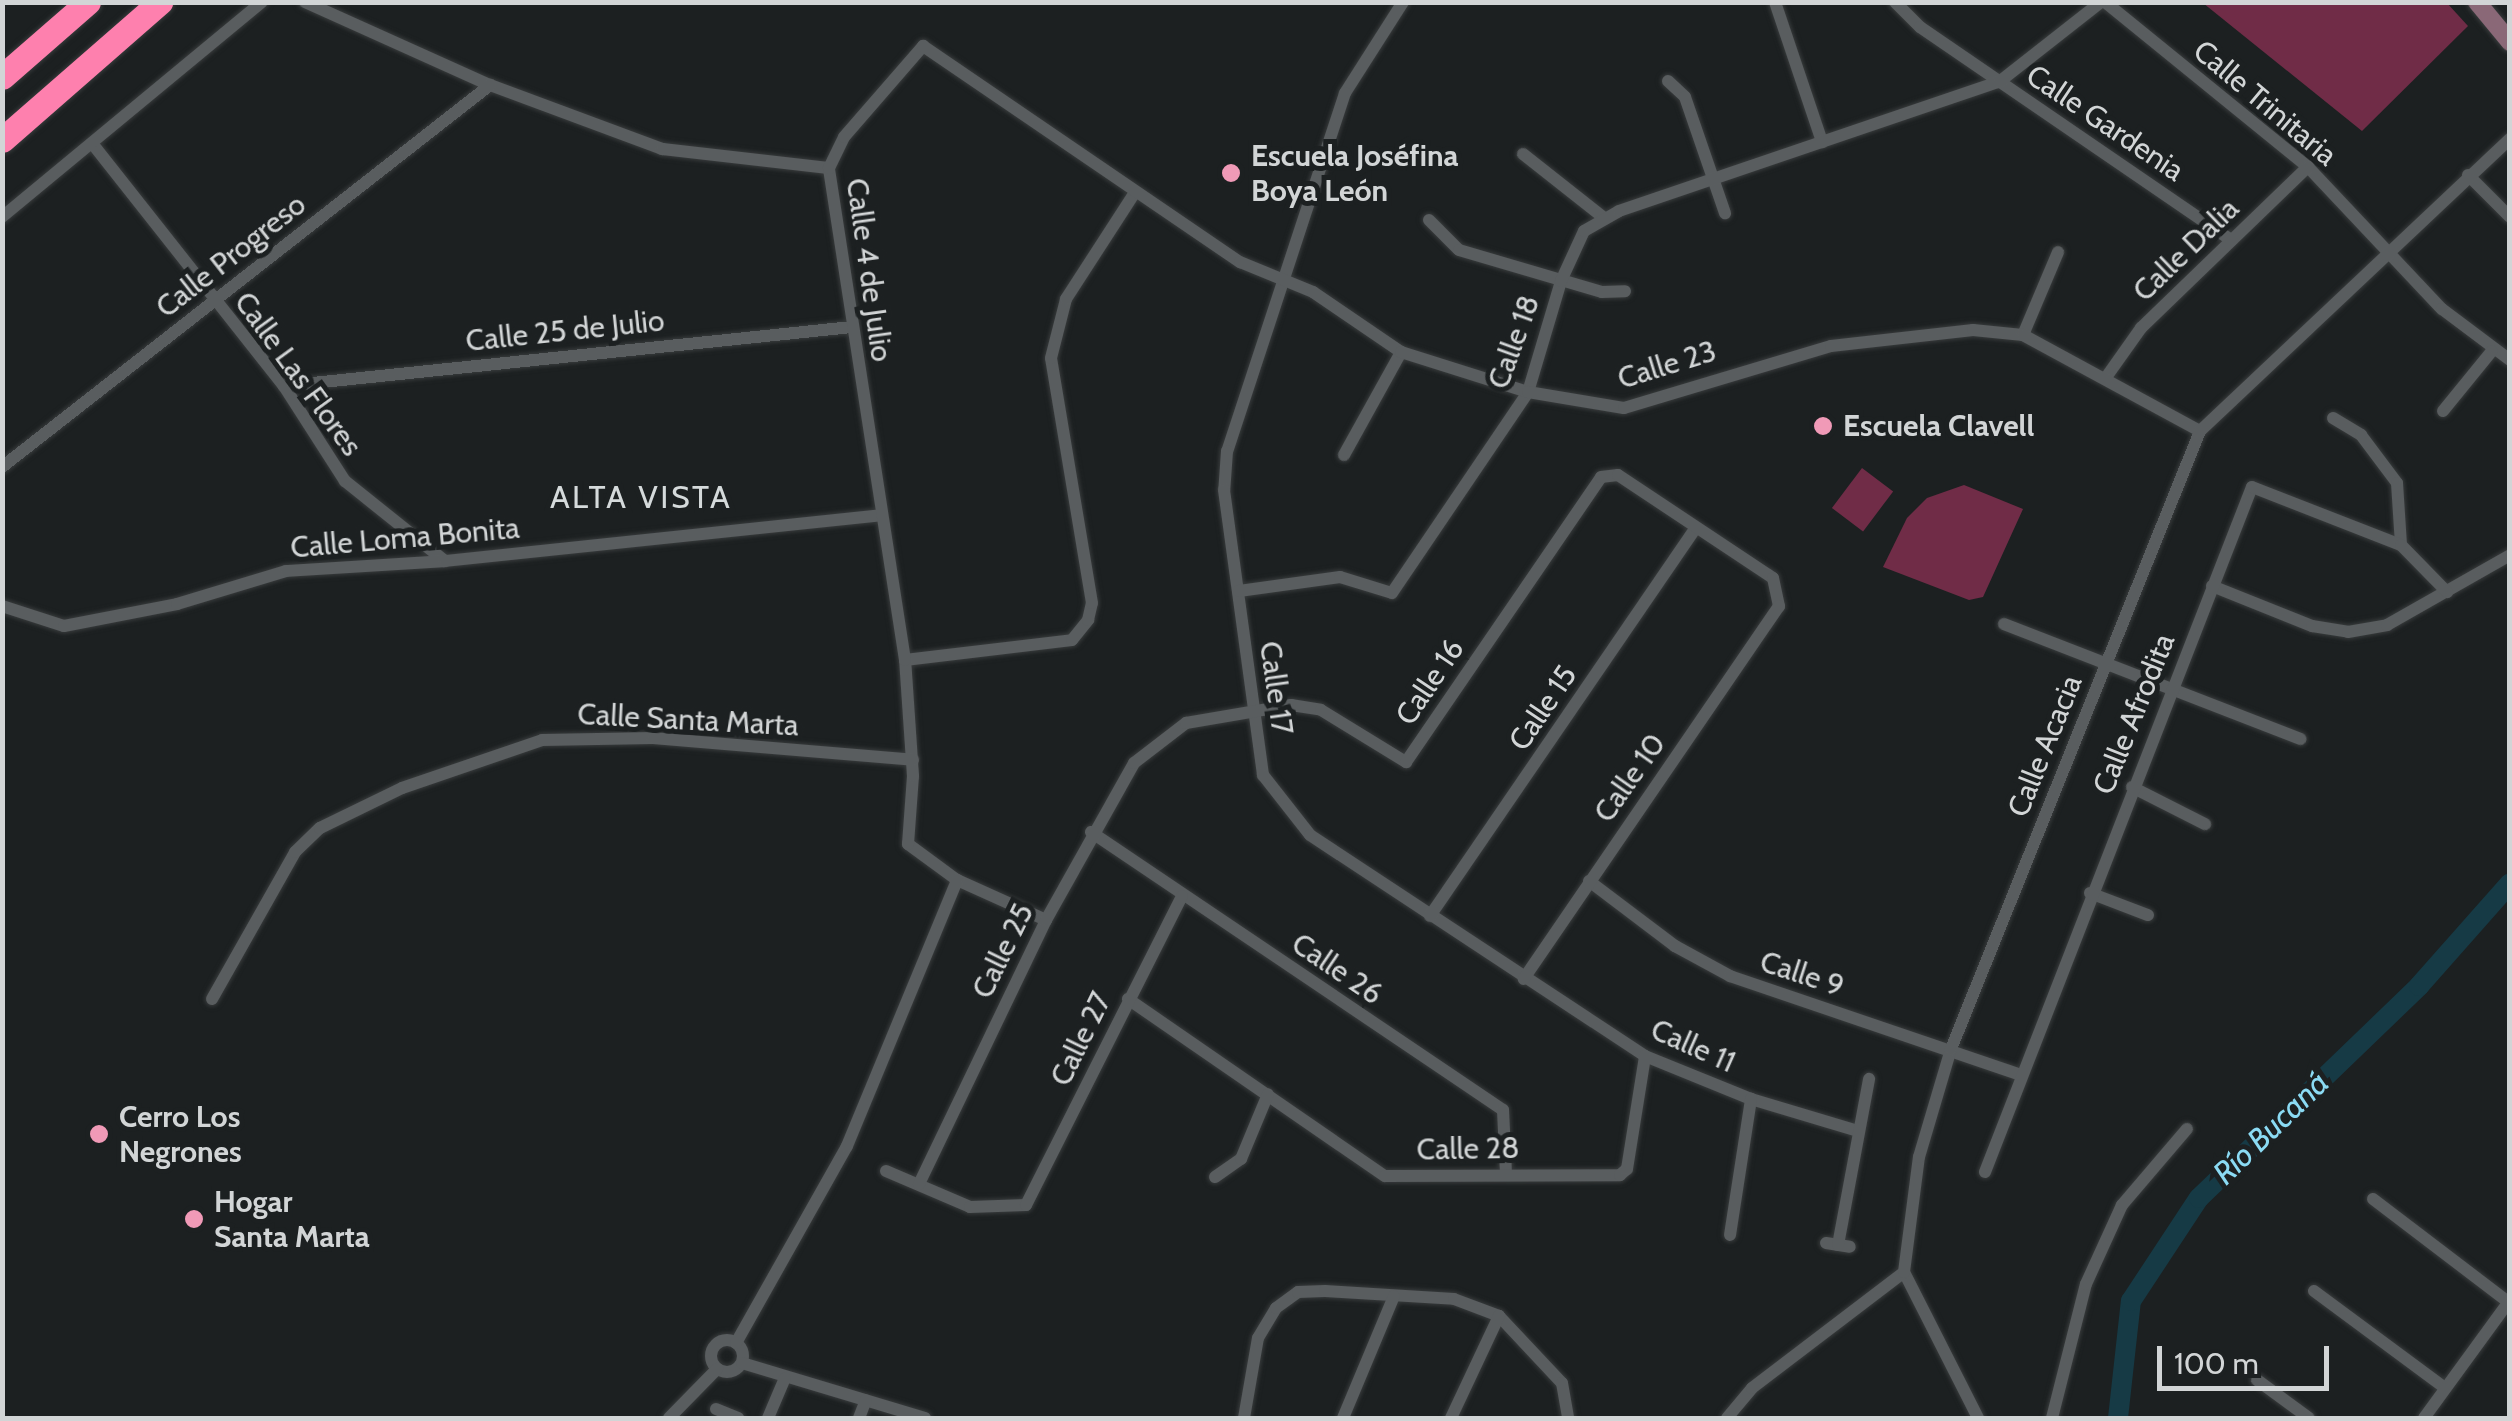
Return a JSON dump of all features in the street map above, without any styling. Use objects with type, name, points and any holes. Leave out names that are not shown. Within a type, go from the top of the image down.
[{"type":"highway","points":[[2,77],[88,2]]},
{"type":"highway","points":[[2,140],[160,2]]},
{"type":"street","points":[[2,218],[95,147],[262,2]]},
{"type":"street","points":[[304,2],[490,84],[662,149],[829,168]]},
{"type":"street","name":"Calle 17","points":[[1403,2],[1344,93],[1287,284],[1224,470],[1253,713],[1264,775],[1290,816],[1524,979]]},
{"type":"street","points":[[1774,2],[1822,142]]},
{"type":"street","name":"Calle Gardenia","points":[[1895,2],[2000,82],[2232,240]]},
{"type":"street","name":"Calle 18","points":[[1239,591],[1340,577],[1392,593],[1528,392],[1575,244],[1604,218],[2000,82],[2103,2]]},
{"type":"street","name":"Calle Trinitaria","points":[[2103,2],[2308,167],[2492,350],[2510,360]]},
{"type":"street","points":[[2477,2],[2510,42]]},
{"type":"street","name":"Calle 4 de Julio","points":[[957,880],[908,844],[912,760],[905,660],[829,168],[844,137],[923,46],[1134,194],[1287,284]]},
{"type":"street","points":[[1668,82],[1684,97],[1725,213]]},
{"type":"street","name":"Calle Progreso","points":[[2,467],[490,84]]},
{"type":"street","name":"Calle Acacia","points":[[1904,1272],[1918,1158],[1950,1049],[2200,431],[2386,248],[2510,139]]},
{"type":"street","name":"Calle Las Flores","points":[[95,147],[284,386],[346,481],[446,562]]},
{"type":"street","points":[[1523,154],[1604,218]]},
{"type":"street","name":"Calle Dalia","points":[[2107,376],[2141,328],[2308,167]]},
{"type":"street","points":[[2468,175],[2510,216]]},
{"type":"street","points":[[905,660],[1072,640],[1088,620],[1092,603],[1051,358],[1066,299],[1134,194]]},
{"type":"street","points":[[1429,220],[1459,250],[1562,280],[1625,292]]},
{"type":"street","points":[[2058,252],[2023,334],[2107,376],[2200,431]]},
{"type":"street","name":"Calle 23","points":[[1287,284],[1313,292],[1401,352],[1528,392],[1624,408],[1710,378],[1880,336],[1973,330],[2023,334]]},
{"type":"street","name":"Calle 25 de Julio","points":[[284,386],[852,327]]},
{"type":"street","points":[[2443,412],[2492,350]]},
{"type":"street","points":[[1344,455],[1401,352]]},
{"type":"street","points":[[2333,418],[2360,435],[2397,483],[2401,544]]},
{"type":"street","name":"Calle 16","points":[[1253,713],[1291,705],[1321,710],[1406,762],[1601,476],[1618,475],[1696,528]]},
{"type":"street","name":"Calle Afrodita","points":[[1984,1172],[2090,892],[2252,487],[2401,544],[2447,592]]},
{"type":"street","name":"Calle Loma Bonita","points":[[2,606],[64,626],[177,604],[286,572],[446,562],[880,515]]},
{"type":"street","name":"Calle 10","points":[[1524,979],[1779,606],[1774,578],[1696,528]]},
{"type":"street","name":"Calle 15","points":[[1430,916],[1696,528]]},
{"type":"street","points":[[2212,586],[2312,626],[2348,632],[2387,625],[2507,562]]},
{"type":"street","points":[[2004,624],[2300,739]]},
{"type":"street","name":"Calle 25","points":[[920,1184],[1046,920],[1091,832],[1134,763],[1186,724],[1253,713]]},
{"type":"street","name":"Calle Santa Marta","points":[[212,999],[295,852],[320,828],[402,788],[542,740],[653,738],[912,760]]},
{"type":"street","points":[[2132,788],[2205,824]]},
{"type":"street","name":"Calle 26","points":[[1091,832],[1503,1110],[1506,1173]]},
{"type":"street","points":[[742,1363],[736,1343],[847,1146],[957,880],[1046,920]]},
{"type":"street","name":"Calle 9","points":[[1590,881],[1675,946],[1730,976],[2020,1075]]},
{"type":"street","points":[[2090,892],[2148,915]]},
{"type":"street","name":"Calle 27","points":[[920,1184],[970,1207],[1026,1205],[1182,896]]},
{"type":"street","name":"Calle 11","points":[[1524,979],[1646,1056],[1751,1098],[1855,1130]]},
{"type":"street","name":"Calle 28","points":[[1128,999],[1385,1176],[1620,1175],[1627,1169],[1646,1056]]},
{"type":"street","points":[[1838,1245],[1855,1130],[1870,1079]]},
{"type":"street","points":[[1215,1176],[1241,1159],[1268,1094]]},
{"type":"street","points":[[1731,1236],[1751,1098]]},
{"type":"street","points":[[2052,1418],[2086,1284],[2122,1205],[2187,1129]]},
{"type":"street","points":[[886,1171],[920,1184]]},
{"type":"street","points":[[2373,1199],[2509,1301],[2424,1418]]},
{"type":"street","points":[[1726,1418],[1752,1388],[1904,1272],[1978,1418]]},
{"type":"street","points":[[2314,1291],[2446,1388]]},
{"type":"street","points":[[1244,1418],[1258,1338],[1276,1308],[1298,1292],[1454,1299],[1499,1316],[1562,1383],[1568,1418]]},
{"type":"street","points":[[1342,1418],[1394,1296]]},
{"type":"street","points":[[1451,1418],[1499,1316]]},
{"type":"street","points":[[669,1418],[716,1369],[714,1346],[736,1343]]},
{"type":"street","points":[[716,1369],[731,1372],[742,1363]]},
{"type":"street","points":[[742,1363],[925,1418]]},
{"type":"street","points":[[768,1418],[785,1378]]},
{"type":"street","points":[[2262,1389],[2309,1418]]},
{"type":"street","points":[[859,1418],[866,1400]]},
{"type":"street","points":[[716,1408],[738,1418]]},
{"type":"shaded area","points":[[2203,3],[2447,3],[2468,26],[2362,131]]},
{"type":"shaded area","points":[[1862,468],[1893,491],[1863,531],[1832,508]]},
{"type":"shaded area","points":[[1964,485],[2023,509],[1983,597],[1969,600],[1883,567],[1907,518],[1927,498]]},
{"type":"waterway","name":"Río Bucaná","points":[[2118,1418],[2131,1301],[2199,1198],[2419,986],[2510,883]]},
{"type":"place","name":"Escuela Joséfina Boya León","points":[[1231,173]]},
{"type":"place","name":"Escuela Clavell","points":[[1823,426]]},
{"type":"place","name":"Cerro Los Negrones","points":[[99,1134]]},
{"type":"place","name":"Hogar Santa Marta","points":[[194,1219]]},
{"type":"district","name":"ALTA VISTA","points":[[641,497]]}]
